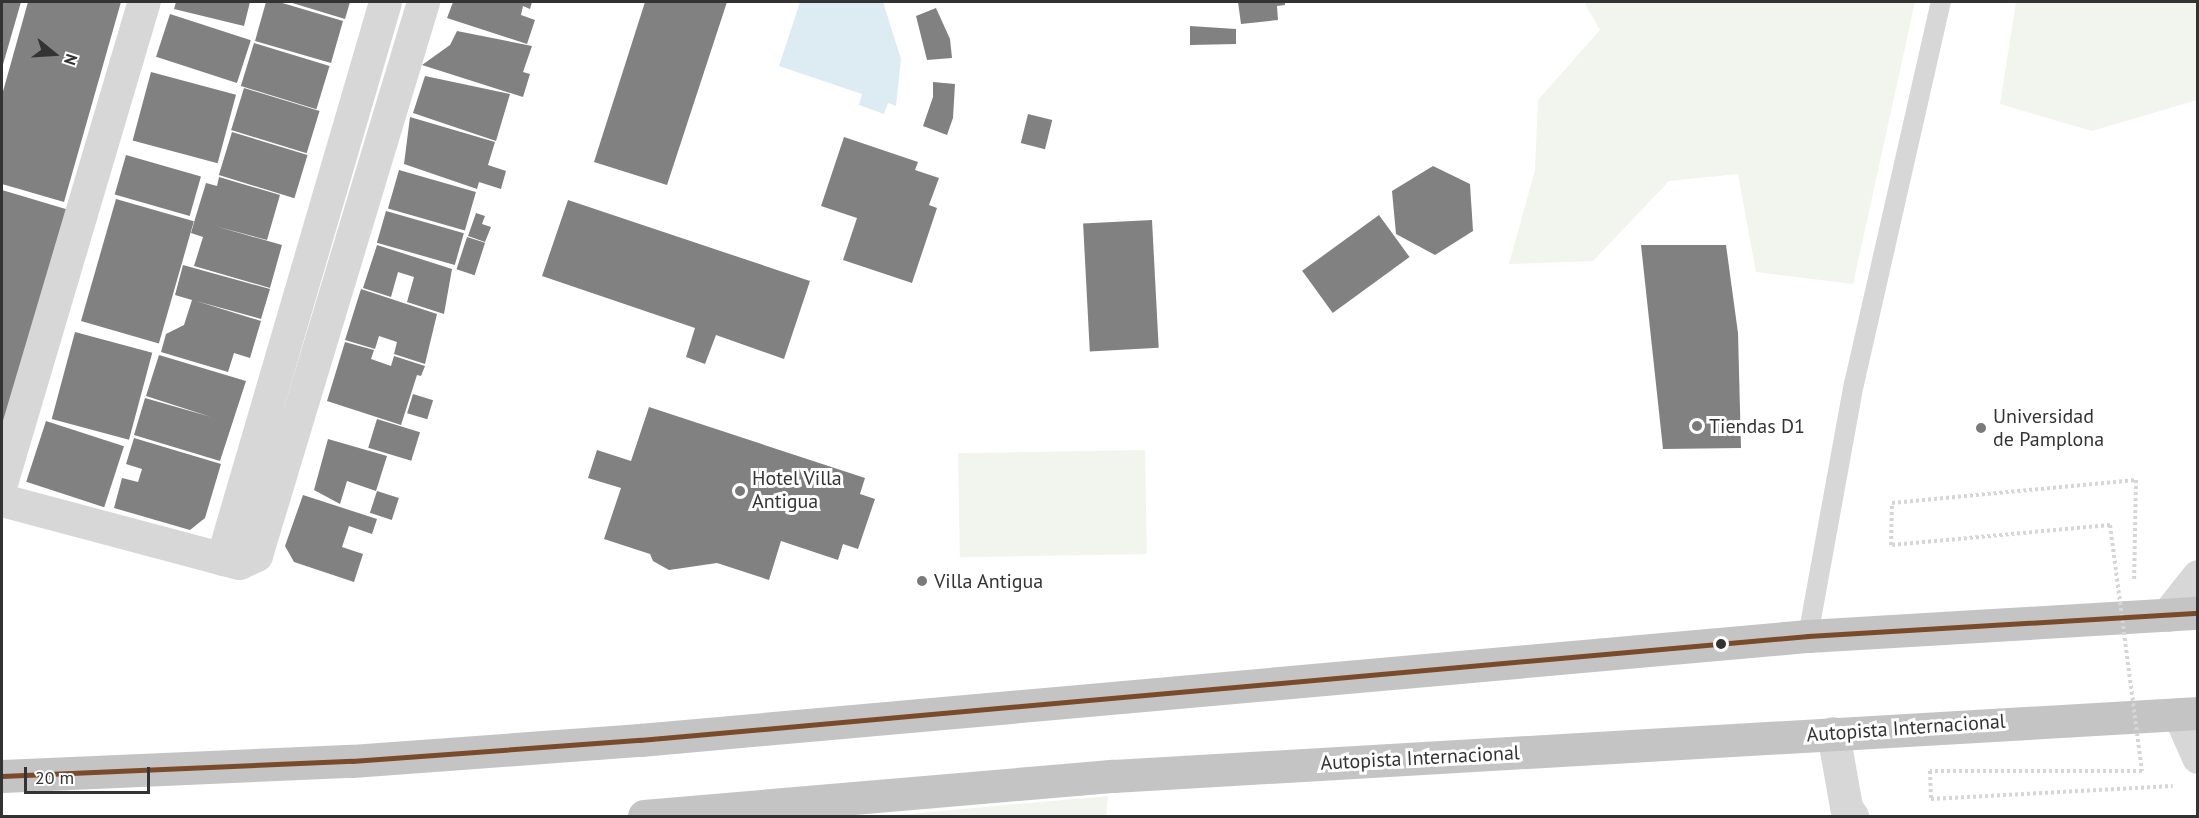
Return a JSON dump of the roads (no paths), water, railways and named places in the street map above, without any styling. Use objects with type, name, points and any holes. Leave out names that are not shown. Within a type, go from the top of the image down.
[{"type":"highway","points":[[2,776],[352,761],[652,739],[1809,636],[2182,614]]},
{"type":"highway","name":"Autopista Internacional","points":[[644,816],[1113,776],[2188,713]]},
{"type":"street","points":[[2,480],[144,2]]},
{"type":"street","points":[[222,559],[385,2]]},
{"type":"street","points":[[2,500],[222,559],[239,563],[249,559],[262,543],[423,2]]},
{"type":"street","points":[[2182,614],[2198,576]]},
{"type":"street","points":[[2188,713],[2192,771]]},
{"type":"street","points":[[1833,733],[1846,807],[1851,816]]},
{"type":"lane","points":[[1809,636],[1854,384],[1941,2]]},
{"type":"place","name":"Tiendas D1","points":[[1697,426]]},
{"type":"place","name":"Universidad de Pamplona","points":[[1981,428]]},
{"type":"place","name":"Hotel Villa Antigua","points":[[740,491]]},
{"type":"place","name":"Villa Antigua","points":[[922,581]]}]
